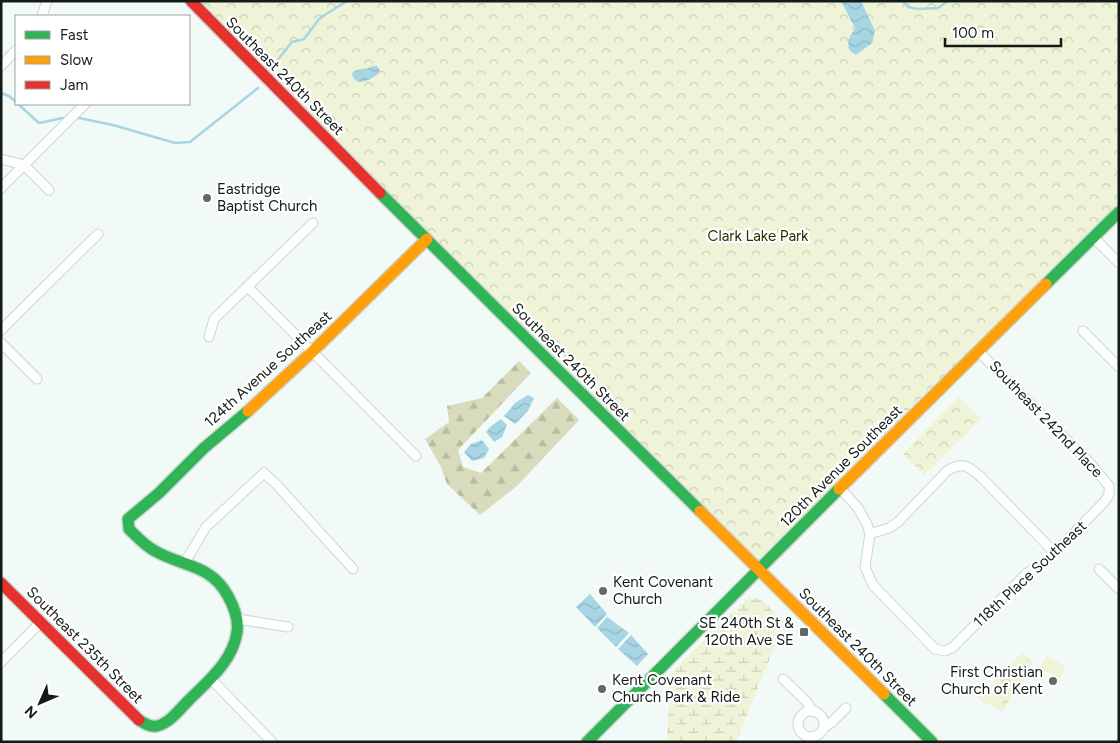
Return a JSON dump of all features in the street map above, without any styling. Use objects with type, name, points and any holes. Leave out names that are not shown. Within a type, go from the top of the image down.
[{"type":"street","points":[[42,15],[47,1]]},
{"type":"street","name":"Southeast 240th Street","points":[[191,1],[932,742]]},
{"type":"street","points":[[1,66],[15,51]]},
{"type":"street","points":[[1,188],[84,105]]},
{"type":"street","points":[[1,159],[24,165],[49,190]]},
{"type":"street","name":"120th Avenue Southeast","points":[[591,740],[840,488],[1119,212]]},
{"type":"street","points":[[210,337],[214,319],[313,223]]},
{"type":"street","points":[[1,330],[98,234]]},
{"type":"street","points":[[1094,237],[1119,263]]},
{"type":"street","name":"124th Avenue Southeast","points":[[185,562],[159,554],[147,547],[129,529],[128,519],[134,512],[159,493],[204,448],[254,406],[312,352],[427,239]]},
{"type":"street","points":[[248,287],[416,456]]},
{"type":"street","points":[[1083,331],[1119,367]]},
{"type":"street","points":[[1,343],[37,379]]},
{"type":"street","name":"Southeast 242nd Place","points":[[978,351],[1090,463],[1106,480],[1109,490]]},
{"type":"street","points":[[840,488],[858,508],[870,534],[889,528],[898,522],[948,470],[960,465],[967,467],[982,478],[1055,553]]},
{"type":"street","points":[[272,742],[211,679],[228,656],[236,640],[238,619],[228,596],[218,581],[204,571],[185,562],[206,527],[264,473],[353,569]]},
{"type":"street","name":"118th Place Southeast","points":[[870,534],[865,567],[873,585],[935,649],[944,651],[952,648],[1027,573],[1043,564],[1055,553],[1104,502],[1109,495],[1109,490]]},
{"type":"street","points":[[1099,569],[1119,589]]},
{"type":"street","name":"Southeast 235th Street","points":[[1,583],[139,720],[149,726],[161,724],[169,720],[211,679]]},
{"type":"street","points":[[238,619],[288,627]]},
{"type":"street","points":[[1,662],[41,622]]},
{"type":"street","points":[[784,679],[807,702],[812,711],[821,717],[823,728]]},
{"type":"street","points":[[812,711],[801,716],[798,723],[805,739],[818,734],[846,708]]},
{"type":"green space","name":"Clark Lake Park","points":[[191,1],[1119,1],[1119,212],[759,569]]},
{"type":"green space","points":[[519,361],[531,373],[458,450],[463,467],[481,473],[557,398],[579,420],[517,486],[480,515],[447,484],[441,467],[425,439],[449,422],[447,406],[482,398]]},
{"type":"green space","points":[[959,397],[981,419],[924,475],[903,454]]},
{"type":"green space","points":[[749,597],[762,600],[784,623],[736,742],[667,742],[671,673]]},
{"type":"green space","points":[[1022,653],[1033,663],[1022,684],[1019,682],[1003,712],[977,698]]},
{"type":"green space","points":[[1047,656],[1066,667],[1059,679],[1040,668]]},
{"type":"water","points":[[841,1],[861,1],[875,31],[872,43],[856,55],[849,50],[848,40],[855,28]]},
{"type":"water","points":[[377,66],[380,71],[374,77],[361,82],[354,79],[352,74],[360,69]]},
{"type":"water","points":[[528,395],[534,398],[528,411],[515,424],[504,416],[515,403]]},
{"type":"water","points":[[501,419],[507,425],[502,437],[494,442],[486,432]]},
{"type":"water","points":[[482,440],[489,449],[484,458],[472,461],[464,452],[471,444]]},
{"type":"water","points":[[590,594],[607,614],[595,627],[576,607]]},
{"type":"water","points":[[607,617],[629,633],[616,647],[597,628]]},
{"type":"water","points":[[631,635],[648,654],[637,666],[618,649]]},
{"type":"waterway","points":[[276,62],[292,42],[304,39],[320,18],[347,1]]},
{"type":"waterway","points":[[903,1],[908,7],[918,9],[938,8],[948,1]]},
{"type":"waterway","points":[[79,118],[113,125],[175,143],[190,142],[258,88]]},
{"type":"waterway","points":[[1,93],[15,101]]},
{"type":"waterway","points":[[19,105],[39,123],[63,118]]},
{"type":"traffic: fast","points":[[380,193],[700,511]]},
{"type":"traffic: fast","points":[[1046,284],[1119,212]]},
{"type":"traffic: fast","points":[[139,720],[152,726],[166,722],[219,670],[235,642],[237,618],[228,596],[213,578],[205,572],[148,547],[129,529],[128,519],[159,493],[204,448],[248,411]]},
{"type":"traffic: fast","points":[[587,742],[839,489]]},
{"type":"traffic: fast","points":[[884,694],[932,742]]},
{"type":"traffic: slow","points":[[248,411],[312,352],[427,239]]},
{"type":"traffic: slow","points":[[839,489],[1046,284]]},
{"type":"traffic: slow","points":[[700,511],[884,694]]},
{"type":"traffic: jam","points":[[191,1],[380,193]]},
{"type":"traffic: jam","points":[[1,583],[139,720]]},
{"type":"place","name":"Eastridge Baptist Church","points":[[207,198]]},
{"type":"place","name":"Kent Covenant Church","points":[[603,591]]},
{"type":"place","name":"SE 240th St & 120th Ave SE","points":[[804,632]]},
{"type":"place","name":"First Christian Church of Kent","points":[[1053,681]]},
{"type":"place","name":"Kent Covenant Church Park & Ride","points":[[602,689]]}]
